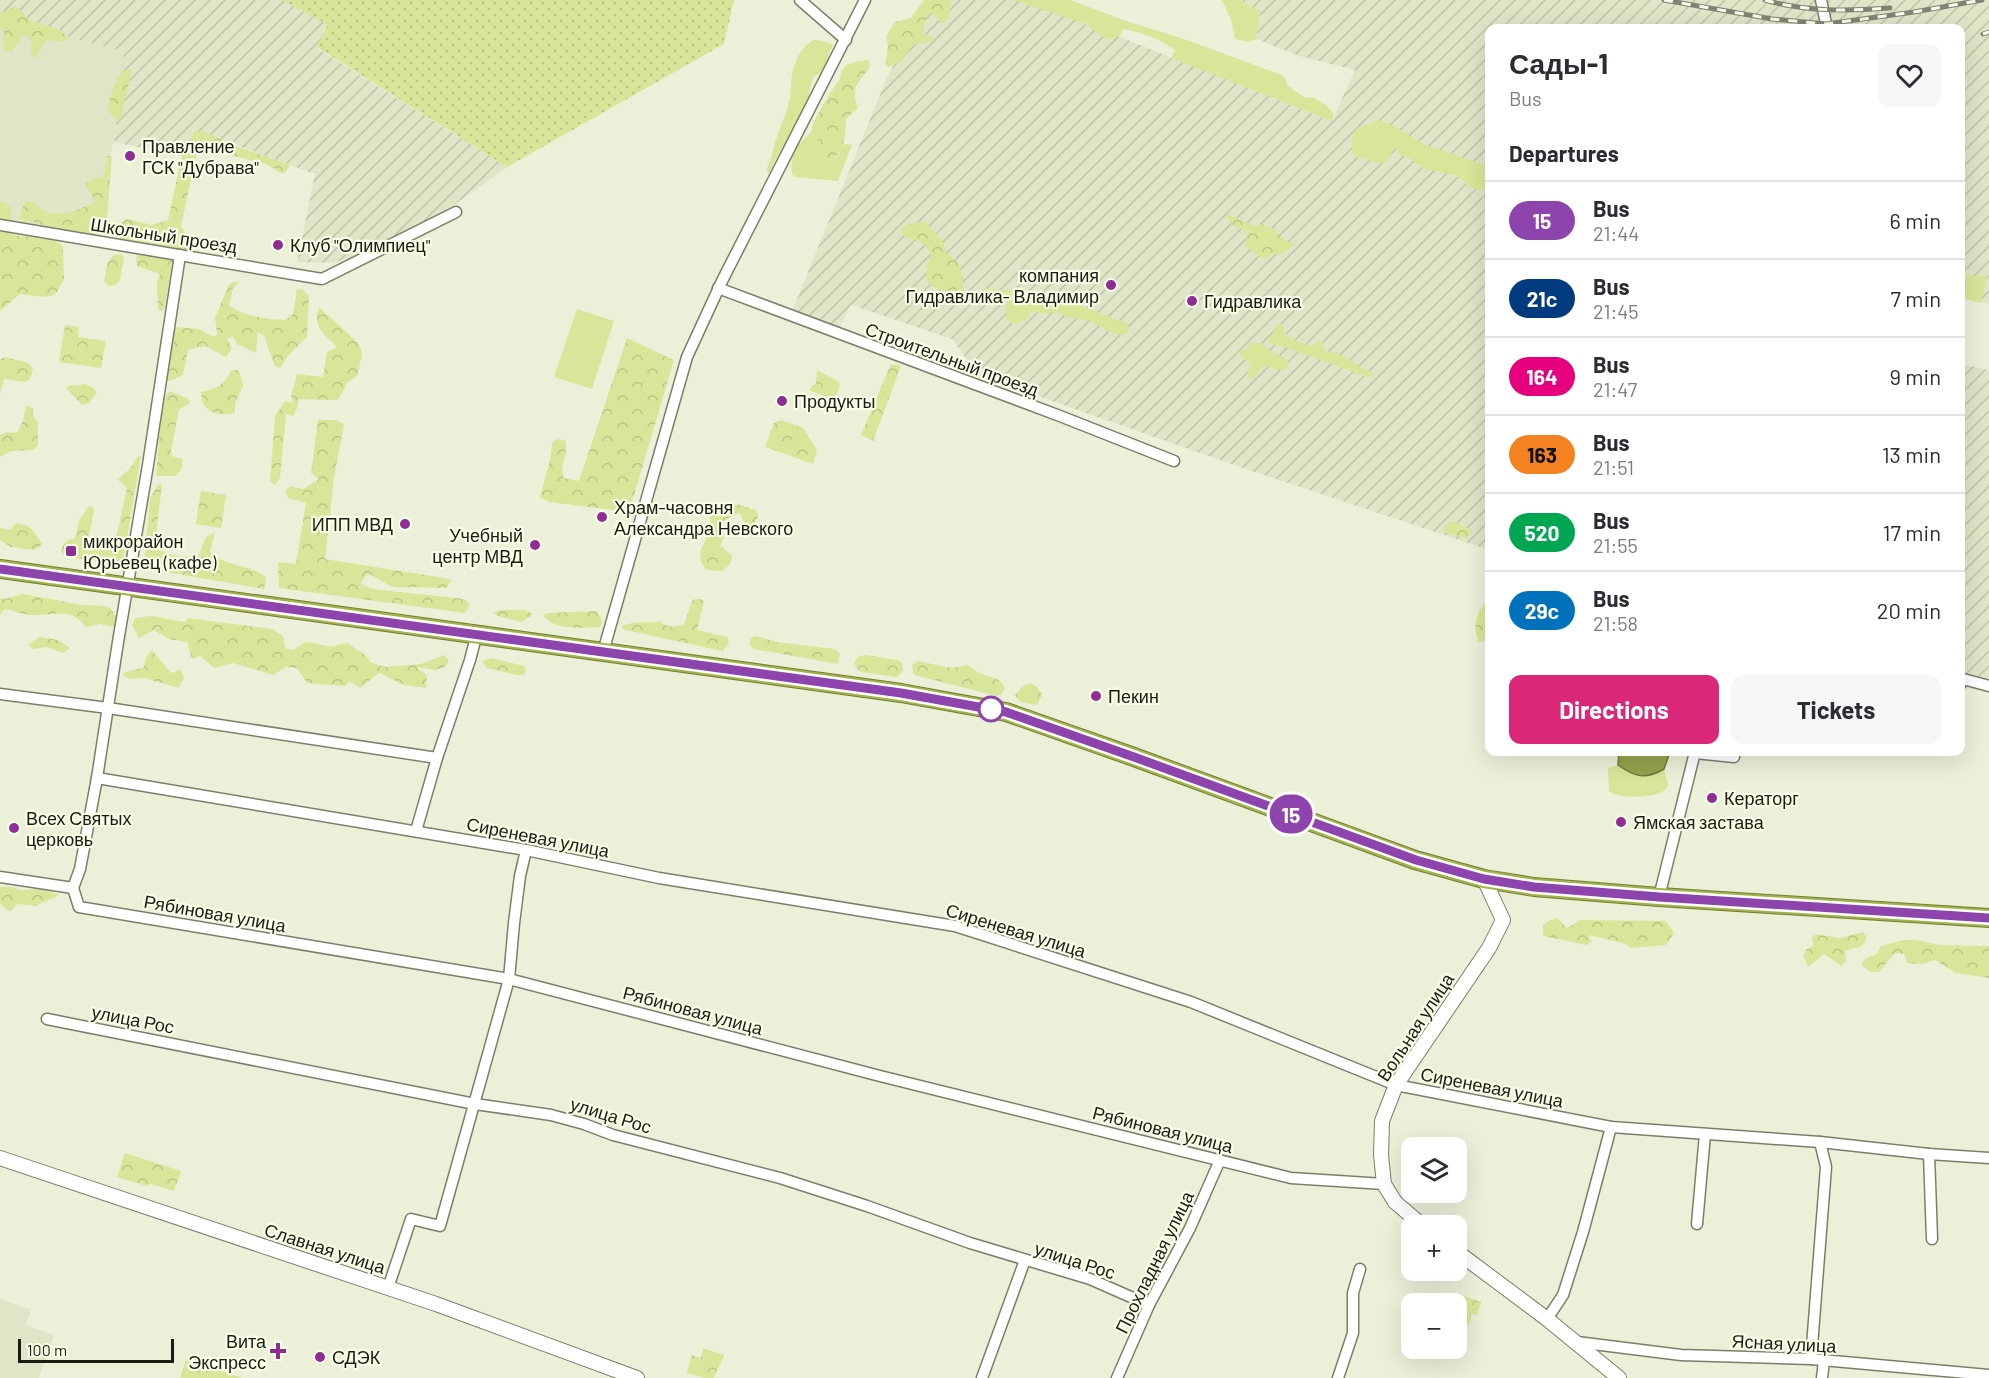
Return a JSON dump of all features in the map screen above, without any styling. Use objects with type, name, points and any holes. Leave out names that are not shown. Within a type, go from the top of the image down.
[{"type":"highway","points":[[0,569],[901,693],[1006,712],[1416,860],[1484,879],[1544,888],[1659,897],[1989,918]]},
{"type":"street","points":[[800,0],[846,40]]},
{"type":"street","points":[[603,652],[687,357],[718,288],[865,0]]},
{"type":"street","points":[[1821,0],[1826,24]]},
{"type":"street","name":"Школьный проезд","points":[[0,225],[322,279],[456,212]]},
{"type":"street","points":[[0,877],[73,888],[80,869],[148,465],[180,255]]},
{"type":"street","name":"Строительный проезд","points":[[718,288],[1174,461]]},
{"type":"street","points":[[416,831],[477,633]]},
{"type":"street","points":[[1965,680],[1989,686]]},
{"type":"street","points":[[0,694],[437,758]]},
{"type":"street","points":[[1659,897],[1694,756]]},
{"type":"street","name":"Сиреневая улица","points":[[97,778],[526,850],[659,878],[955,926],[1191,1002],[1396,1085],[1611,1127],[1820,1142],[1989,1158]]},
{"type":"street","points":[[388,1288],[411,1220],[440,1226],[509,979],[513,923],[526,850]]},
{"type":"street","name":"Вольная улица","points":[[1384,1184],[1381,1155],[1382,1121],[1396,1085],[1489,948],[1503,920],[1484,879]]},
{"type":"street","name":"Рябиновая улица","points":[[73,888],[79,907],[509,979],[880,1076],[1290,1178],[1384,1184]]},
{"type":"street","name":"улица Рос","points":[[47,1019],[475,1104],[551,1115],[613,1135],[780,1178],[867,1206],[970,1244],[1090,1279],[1149,1305]]},
{"type":"street","points":[[1547,1319],[1563,1294],[1583,1233],[1611,1127]]},
{"type":"street","points":[[1697,1224],[1705,1134]]},
{"type":"street","points":[[1811,1359],[1826,1167],[1820,1142]]},
{"type":"street","points":[[1929,1154],[1932,1239]]},
{"type":"street","name":"Славная улица","points":[[0,1158],[388,1288],[637,1378]]},
{"type":"street","name":"Прохладная улица","points":[[1117,1378],[1149,1305],[1190,1228],[1220,1160]]},
{"type":"street","points":[[1384,1184],[1395,1202],[1410,1215]]},
{"type":"street","points":[[1467,1259],[1577,1342],[1619,1378]]},
{"type":"street","points":[[982,1378],[1025,1260]]},
{"type":"street","points":[[1338,1378],[1353,1333],[1353,1293],[1360,1269]]},
{"type":"street","name":"Ясная улица","points":[[1577,1342],[1681,1355],[1811,1359],[1989,1375]]},
{"type":"street","points":[[1822,1378],[1824,1361]]},
{"type":"shaded area","points":[[0,0],[282,0],[329,25],[317,48],[507,167],[447,210],[389,238],[365,254],[333,263],[297,262],[315,174],[195,130],[182,156],[114,142],[124,52],[0,18]]},
{"type":"shaded area","points":[[927,0],[1026,0],[1332,121],[1355,70],[1299,56],[1256,39],[1260,12],[1240,0],[1989,0],[1989,304],[1965,299],[1965,24],[1485,24],[1485,549],[1234,465],[978,375],[952,339],[851,305],[839,328],[793,309],[886,80]]},
{"type":"shaded area","points":[[0,18],[125,52],[117,123],[94,238],[0,222]]},
{"type":"shaded area","points":[[1965,365],[1989,370],[1989,680],[1965,674]]},
{"type":"shaded area","points":[[1619,756],[1669,756],[1664,769],[1646,776],[1640,776],[1618,765]]},
{"type":"shaded area","points":[[0,1299],[31,1310],[26,1325],[54,1335],[39,1378],[0,1378]]},
{"type":"green space","points":[[282,0],[734,0],[724,44],[507,167],[317,47],[328,25]]},
{"type":"green space","points":[[924,0],[951,0],[950,12],[945,22],[941,23],[931,13],[926,16],[923,33],[933,38],[932,42],[914,44],[901,62],[888,67],[885,65],[888,46],[886,37],[895,22],[911,18]]},
{"type":"green space","points":[[1013,0],[1070,0],[1284,76],[1288,86],[1304,97],[1314,98],[1326,105],[1334,114],[1332,121],[1171,58],[1175,50],[1151,36],[1123,29],[1121,35],[1108,40],[1083,23]]},
{"type":"green space","points":[[1219,0],[1240,0],[1260,11],[1256,39],[1249,42],[1235,39],[1231,19],[1222,1]]},
{"type":"green space","points":[[16,6],[30,20],[60,30],[69,39],[58,42],[46,39],[35,59],[31,53],[31,39],[22,34],[13,51],[8,52],[3,49],[4,31],[0,29],[0,13]]},
{"type":"green space","points":[[814,40],[833,45],[828,55],[830,63],[824,72],[814,76],[808,106],[770,172],[767,173],[789,102],[794,65],[803,49]]},
{"type":"green space","points":[[869,60],[870,67],[856,86],[855,95],[858,108],[846,119],[845,136],[840,152],[832,160],[821,157],[820,141],[813,136],[813,124],[840,79],[843,69],[853,62]]},
{"type":"green space","points":[[132,70],[120,121],[108,111],[119,75],[122,71]]},
{"type":"green space","points":[[1378,120],[1424,144],[1485,166],[1485,189],[1476,190],[1455,175],[1425,169],[1399,154],[1395,147],[1386,162],[1381,164],[1354,156],[1351,144],[1356,129]]},
{"type":"green space","points":[[195,130],[290,165],[285,173],[281,173],[266,164],[200,148],[197,152],[181,226],[185,233],[194,239],[192,252],[120,239],[116,227],[127,219],[152,225],[168,220],[182,156]]},
{"type":"green space","points":[[811,132],[820,141],[822,157],[832,160],[838,156],[844,144],[852,145],[838,181],[795,177],[792,174],[795,150]]},
{"type":"green space","points":[[107,156],[112,156],[107,218],[98,238],[19,219],[25,202],[34,202],[47,212],[55,214],[71,212],[94,203],[95,200],[86,187],[91,179],[102,177]]},
{"type":"green space","points":[[0,201],[10,206],[12,215],[7,229],[10,232],[20,236],[35,234],[60,243],[63,248],[64,280],[55,295],[44,297],[20,294],[0,311]]},
{"type":"green space","points":[[1227,214],[1255,226],[1262,224],[1274,229],[1283,239],[1295,245],[1280,255],[1273,253],[1266,259],[1260,257],[1245,246],[1250,231],[1232,224]]},
{"type":"green space","points":[[924,221],[942,240],[947,253],[959,264],[963,279],[963,292],[944,291],[927,282],[926,271],[931,253],[923,243],[903,236],[901,229],[904,226]]},
{"type":"green space","points":[[138,253],[173,258],[164,310],[158,309],[157,283],[160,274],[137,266]]},
{"type":"green space","points":[[121,254],[124,258],[120,280],[116,285],[109,286],[104,281],[107,264],[113,255]]},
{"type":"green space","points":[[1967,275],[1987,276],[1981,303],[1965,299]]},
{"type":"green space","points":[[233,282],[239,282],[233,288],[229,305],[248,315],[271,319],[286,320],[293,314],[297,289],[302,289],[309,296],[307,337],[287,357],[280,368],[275,366],[264,336],[258,332],[256,353],[237,344],[234,338],[230,337],[227,339],[232,348],[226,357],[205,346],[188,350],[183,375],[169,381],[163,376],[175,327],[199,329],[214,337],[217,334],[215,318],[228,286]]},
{"type":"green space","points":[[984,288],[1038,293],[1051,299],[1067,300],[1128,324],[1129,330],[1127,334],[1116,335],[1089,321],[1070,318],[1056,312],[1046,314],[1032,311],[1026,320],[1012,324],[1006,315],[1008,299],[979,295]]},
{"type":"green space","points":[[319,307],[358,343],[362,355],[357,376],[348,382],[338,400],[299,399],[293,416],[286,414],[280,478],[275,485],[270,482],[275,416],[285,401],[293,403],[291,396],[297,374],[323,377],[327,352],[337,347],[320,330],[317,320]]},
{"type":"green space","points":[[577,309],[614,321],[592,389],[554,377]]},
{"type":"green space","points":[[1279,322],[1287,337],[1310,346],[1320,340],[1325,351],[1337,353],[1375,375],[1367,377],[1275,345],[1268,341]]},
{"type":"green space","points":[[65,325],[79,327],[78,337],[106,341],[101,368],[59,362]]},
{"type":"green space","points":[[627,338],[674,360],[629,512],[549,502],[540,497],[552,443],[556,439],[565,440],[566,450],[562,469],[564,478],[579,481]]},
{"type":"green space","points":[[1250,343],[1262,343],[1269,350],[1288,360],[1288,366],[1284,371],[1262,366],[1254,380],[1247,375],[1250,364],[1241,357],[1240,351],[1248,349]]},
{"type":"green space","points":[[6,357],[28,363],[33,369],[30,379],[25,382],[4,379],[0,394],[0,359]]},
{"type":"green space","points":[[891,364],[901,366],[873,441],[861,435]]},
{"type":"green space","points":[[232,370],[239,370],[243,386],[235,403],[235,413],[211,412],[204,404],[201,392],[220,386]]},
{"type":"green space","points":[[817,370],[839,382],[840,386],[835,397],[826,397],[809,390],[816,383]]},
{"type":"green space","points":[[84,384],[92,387],[97,393],[89,403],[82,405],[65,387]]},
{"type":"green space","points":[[169,391],[187,398],[190,403],[179,410],[171,451],[172,456],[183,459],[181,470],[175,476],[156,476],[162,402]]},
{"type":"green space","points":[[26,405],[33,408],[33,415],[38,422],[38,445],[33,450],[11,451],[0,457],[0,435],[7,432],[17,433],[23,421]]},
{"type":"green space","points":[[318,420],[335,420],[344,424],[334,478],[325,559],[450,579],[446,588],[392,587],[371,575],[366,575],[361,583],[372,589],[464,599],[470,604],[465,613],[279,588],[278,562],[296,564],[306,503],[288,498],[285,491],[291,486],[303,489],[319,479],[311,473]]},
{"type":"green space","points":[[781,420],[803,428],[817,450],[813,464],[765,447],[774,423]]},
{"type":"green space","points":[[141,456],[123,562],[121,564],[66,557],[61,551],[63,546],[68,540],[75,538],[79,520],[89,506],[92,506],[94,511],[88,539],[115,543],[127,488],[118,480],[130,469],[137,457]]},
{"type":"green space","points":[[162,484],[155,545],[169,554],[198,557],[206,537],[215,532],[210,552],[216,557],[266,577],[264,589],[148,569],[144,566],[150,498],[158,485]]},
{"type":"green space","points":[[201,491],[226,495],[221,528],[196,524]]},
{"type":"green space","points":[[712,502],[741,505],[757,511],[758,517],[753,525],[745,523],[739,513],[723,521],[724,538],[720,546],[732,555],[731,563],[723,571],[706,570],[701,562],[700,553],[711,526],[709,508]]},
{"type":"green space","points":[[1453,521],[1473,531],[1466,538],[1443,532],[1446,524]]},
{"type":"green space","points":[[16,523],[29,526],[43,544],[34,550],[11,547],[0,540],[0,528],[10,530]]},
{"type":"green space","points":[[23,594],[82,605],[106,606],[119,620],[116,627],[100,624],[86,627],[80,620],[68,614],[30,615],[5,609],[0,615],[0,598],[5,599]]},
{"type":"green space","points":[[699,599],[704,601],[697,630],[727,637],[729,643],[723,651],[625,630],[621,627],[660,621],[668,626],[684,625],[691,603]]},
{"type":"green space","points":[[1485,604],[1485,641],[1479,642],[1475,624]]},
{"type":"green space","points":[[499,610],[524,610],[533,614],[522,622],[493,613]]},
{"type":"green space","points":[[597,611],[603,622],[599,627],[560,626],[553,624],[543,615],[548,613]]},
{"type":"green space","points":[[152,616],[184,622],[189,618],[272,629],[283,636],[285,648],[294,650],[306,643],[329,646],[347,643],[364,654],[370,662],[384,667],[421,664],[444,655],[449,660],[445,667],[435,670],[416,667],[427,676],[426,688],[404,685],[379,673],[360,688],[349,681],[345,686],[307,683],[297,668],[286,667],[273,675],[233,663],[214,668],[200,656],[192,659],[187,642],[169,639],[154,630],[139,638],[132,625],[135,618]]},
{"type":"green space","points":[[757,636],[776,642],[835,649],[840,653],[838,664],[754,649],[749,643],[752,637]]},
{"type":"green space","points":[[39,637],[58,640],[70,648],[63,653],[46,647],[33,649],[28,645]]},
{"type":"green space","points":[[152,650],[169,671],[173,673],[180,669],[184,677],[179,688],[144,678],[131,679],[123,676],[123,673],[144,667],[146,657]]},
{"type":"green space","points":[[865,655],[898,660],[902,663],[903,671],[897,677],[861,672],[854,663],[858,657]]},
{"type":"green space","points":[[491,658],[524,666],[526,670],[524,675],[486,668],[482,661]]},
{"type":"green space","points":[[917,661],[952,668],[967,665],[979,673],[999,680],[1005,688],[1002,694],[997,696],[914,675],[912,665]]},
{"type":"green space","points":[[1030,683],[1037,687],[1042,695],[1037,705],[1020,702],[1015,695],[1022,687]]},
{"type":"green space","points":[[1618,765],[1640,775],[1664,769],[1668,785],[1662,792],[1652,795],[1632,797],[1613,794],[1609,791],[1608,768]]},
{"type":"green space","points":[[0,887],[13,887],[20,890],[45,889],[59,895],[37,906],[17,904],[10,912],[0,904]]},
{"type":"green space","points":[[1557,918],[1567,928],[1580,920],[1666,921],[1674,933],[1666,945],[1631,948],[1623,943],[1588,935],[1592,942],[1586,945],[1543,936],[1543,925]]},
{"type":"green space","points":[[1863,932],[1867,938],[1862,946],[1845,951],[1846,961],[1842,966],[1824,954],[1808,967],[1803,955],[1814,945],[1812,938],[1815,934],[1840,938]]},
{"type":"green space","points":[[1904,940],[1940,945],[1989,946],[1989,978],[1956,973],[1935,960],[1922,964],[1907,963],[1904,954],[1895,953],[1879,972],[1870,972],[1861,964],[1866,958],[1877,954],[1881,946]]},
{"type":"green space","points":[[125,1153],[181,1171],[174,1191],[117,1177]]},
{"type":"green space","points":[[1467,1297],[1481,1302],[1477,1315],[1472,1314],[1469,1325],[1467,1324]]},
{"type":"green space","points":[[703,1348],[724,1355],[714,1378],[687,1373],[691,1355],[701,1358]]},
{"type":"green space","points":[[186,1359],[242,1378],[180,1378]]},
{"type":"railway","points":[[1664,0],[1772,19],[1826,24],[1982,0]]},
{"type":"railway","points":[[1765,0],[1796,7],[1827,10],[1890,8]]},
{"type":"railway","points":[[1983,34],[1989,32]]},
{"type":"bus line","name":"15","points":[[0,569],[901,693],[1006,712],[1416,860],[1453,872],[1507,884],[1659,897],[1989,918]]},
{"type":"place","name":"Правление ГСК \"Дубрава\"","points":[[130,156]]},
{"type":"place","name":"Клуб \"Олимпиец\"","points":[[278,245]]},
{"type":"place","name":"компания Гидравлика- Владимир","points":[[1111,285]]},
{"type":"place","name":"Гидравлика","points":[[1192,301]]},
{"type":"place","name":"Продукты","points":[[782,401]]},
{"type":"place","name":"Храм-часовня Александра Невского","points":[[602,517]]},
{"type":"place","name":"ИПП МВД","points":[[405,524]]},
{"type":"place","name":"Учебный центр МВД","points":[[535,545]]},
{"type":"place","name":"микрорайон Юрьевец (кафе)","points":[[71,551]]},
{"type":"place","name":"Пекин","points":[[1096,696]]},
{"type":"place","name":"Кераторг","points":[[1712,798]]},
{"type":"place","name":"Ямская застава","points":[[1621,822]]},
{"type":"place","name":"Всех Святых церковь","points":[[14,828]]},
{"type":"place","name":"Вита Экспресс","points":[[278,1351]]},
{"type":"place","name":"СДЭК","points":[[320,1357]]}]
